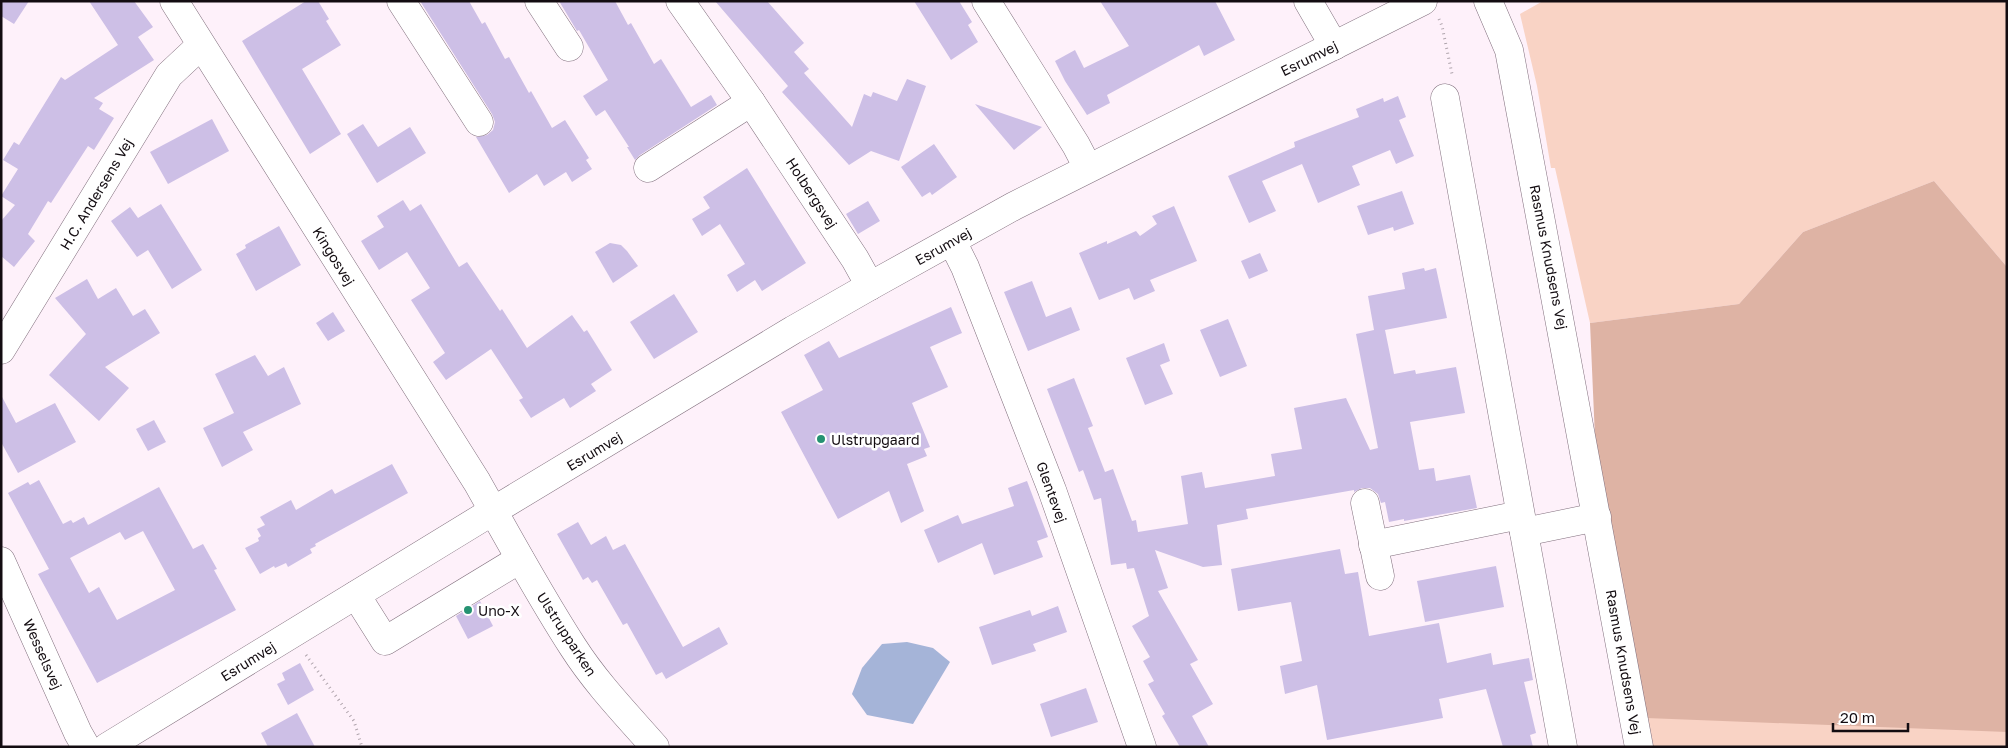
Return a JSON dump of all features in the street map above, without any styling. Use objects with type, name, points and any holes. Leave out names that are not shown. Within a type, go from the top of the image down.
[{"type":"street","name":"Kingosvej","points":[[174,1],[200,46],[494,511]]},
{"type":"street","points":[[401,1],[479,122]]},
{"type":"street","points":[[539,1],[569,47]]},
{"type":"street","name":"Holbergsvej","points":[[680,1],[751,102],[855,259],[870,286]]},
{"type":"street","points":[[986,1],[1076,145],[1088,168]]},
{"type":"street","points":[[1308,1],[1334,46]]},
{"type":"street","name":"Rasmus Knudsens Vej","points":[[1488,1],[1510,50],[1639,747]]},
{"type":"street","name":"Esrumvej","points":[[107,747],[793,330],[870,286],[1014,206],[1334,46],[1431,10]]},
{"type":"street","name":"H.C. Andersens Vej","points":[[1,350],[169,75],[200,46]]},
{"type":"street","points":[[1445,98],[1563,747]]},
{"type":"street","points":[[648,168],[751,102]]},
{"type":"street","name":"Glentevej","points":[[952,241],[965,267],[1052,490],[1142,747]]},
{"type":"street","points":[[1365,503],[1380,576]]},
{"type":"street","name":"Ulstrupparken","points":[[494,511],[520,559],[573,647],[604,690],[655,747]]},
{"type":"street","points":[[1373,545],[1522,523],[1597,517]]},
{"type":"street","points":[[356,595],[385,641],[520,559]]},
{"type":"street","name":"Wesselsvej","points":[[1,561],[86,747]]},
{"type":"path","points":[[1431,10],[1442,26],[1455,92],[1445,98]]},
{"type":"path","points":[[293,633],[307,656],[354,721],[362,747]]},
{"type":"shaded area","points":[[1543,1],[2007,1],[2007,267],[1934,181],[1803,232],[1739,304],[1590,323],[1555,168],[1551,168],[1537,86],[1520,14]]},
{"type":"shaded area","points":[[1934,181],[2007,267],[2007,732],[1646,718],[1595,438],[1590,323],[1739,304],[1803,232]]},
{"type":"shaded area","points":[[2007,653],[2007,747],[1652,747],[1646,718]]},
{"type":"water","points":[[907,642],[933,648],[950,662],[913,724],[867,715],[852,694],[862,668],[882,644]]},
{"type":"building","points":[[1,1],[29,1],[14,24],[1,16]]},
{"type":"building","points":[[89,1],[134,1],[153,27],[138,37],[154,60],[94,98],[103,103],[99,109],[114,118],[94,150],[88,146],[51,203],[48,201],[28,234],[35,241],[14,267],[1,256],[1,221],[15,205],[1,196],[18,169],[3,160],[14,142],[19,145],[61,77],[65,80],[118,45]]},
{"type":"building","points":[[306,1],[318,1],[329,19],[326,21],[341,45],[302,69],[341,134],[310,154],[242,41]]},
{"type":"building","points":[[420,1],[469,1],[482,24],[485,22],[505,59],[509,57],[529,93],[531,91],[552,128],[565,120],[589,158],[586,160],[592,169],[572,182],[566,172],[544,186],[537,174],[509,193],[476,137],[487,135],[493,130],[495,122],[492,114]]},
{"type":"building","points":[[559,1],[615,1],[628,25],[631,23],[654,64],[661,59],[691,107],[711,95],[717,105],[635,160],[627,147],[629,147],[605,110],[596,116],[583,96],[608,80],[579,30],[577,31]]},
{"type":"building","points":[[715,1],[767,1],[804,43],[794,52],[809,69],[804,73],[852,127],[864,94],[871,97],[873,92],[897,101],[907,79],[926,86],[899,161],[871,151],[849,165],[782,92],[788,86]]},
{"type":"building","points":[[914,1],[959,1],[972,22],[968,25],[978,42],[951,60]]},
{"type":"building","points":[[1100,1],[1215,1],[1235,40],[1204,56],[1199,45],[1107,95],[1110,103],[1087,115],[1065,81],[1055,61],[1075,50],[1084,68],[1129,46]]},
{"type":"building","points":[[1398,96],[1406,117],[1399,120],[1414,156],[1396,164],[1390,150],[1352,166],[1360,185],[1318,203],[1302,164],[1262,181],[1276,211],[1249,223],[1228,176],[1295,147],[1294,142],[1359,117],[1356,109],[1383,98],[1384,102]]},
{"type":"building","points":[[975,104],[1042,127],[1014,150]]},
{"type":"building","points":[[212,119],[229,151],[168,184],[150,152]]},
{"type":"building","points":[[363,124],[378,147],[410,127],[426,153],[377,183],[347,134]]},
{"type":"building","points":[[934,144],[957,177],[932,195],[930,192],[922,197],[901,167]]},
{"type":"building","points":[[747,168],[806,263],[762,291],[755,280],[737,292],[727,275],[745,264],[720,224],[702,236],[692,219],[710,208],[703,197]]},
{"type":"building","points":[[1402,191],[1414,224],[1394,231],[1393,227],[1368,235],[1357,206]]},
{"type":"building","points":[[403,200],[410,211],[421,204],[459,267],[467,262],[500,311],[502,309],[527,348],[572,315],[584,332],[587,330],[612,370],[591,384],[596,391],[570,408],[564,398],[531,418],[519,400],[523,398],[491,349],[446,380],[433,362],[445,353],[411,300],[430,288],[407,252],[379,270],[361,241],[384,227],[377,216]]},
{"type":"building","points":[[868,201],[880,221],[858,234],[846,214]]},
{"type":"building","points":[[161,204],[202,270],[172,289],[148,250],[137,257],[111,221],[130,207],[138,218]]},
{"type":"building","points":[[1174,206],[1197,261],[1150,280],[1155,291],[1134,300],[1129,288],[1099,300],[1079,253],[1107,241],[1107,244],[1136,231],[1140,236],[1157,224],[1152,216]]},
{"type":"building","points":[[279,226],[301,265],[256,291],[236,254],[246,248],[245,245]]},
{"type":"building","points":[[610,243],[621,245],[638,266],[613,283],[595,252]]},
{"type":"building","points":[[1260,253],[1268,271],[1249,279],[1241,261]]},
{"type":"building","points":[[1424,268],[1425,271],[1436,268],[1447,318],[1385,330],[1394,374],[1415,370],[1416,374],[1456,367],[1465,413],[1410,422],[1419,470],[1434,468],[1436,481],[1470,475],[1477,508],[1389,522],[1385,502],[1381,503],[1378,494],[1370,488],[1362,488],[1354,492],[1354,490],[1246,509],[1248,519],[1217,525],[1222,565],[1203,567],[1155,550],[1168,588],[1158,591],[1198,660],[1190,664],[1213,704],[1192,716],[1209,747],[1180,747],[1162,716],[1165,714],[1148,684],[1154,681],[1143,661],[1150,657],[1132,626],[1149,616],[1134,568],[1127,569],[1126,563],[1111,565],[1101,498],[1094,500],[1083,470],[1079,472],[1047,389],[1074,378],[1093,426],[1088,428],[1105,472],[1113,469],[1132,521],[1136,520],[1138,532],[1188,524],[1181,476],[1202,472],[1205,488],[1275,476],[1271,454],[1302,449],[1294,408],[1346,398],[1370,450],[1378,448],[1356,334],[1374,330],[1368,296],[1405,289],[1402,273]]},
{"type":"building","points":[[87,279],[98,299],[116,288],[133,316],[145,309],[160,333],[105,367],[129,388],[99,421],[49,375],[86,334],[55,298]]},
{"type":"building","points":[[1032,281],[1046,317],[1071,307],[1080,330],[1028,351],[1004,292]]},
{"type":"building","points":[[674,294],[698,332],[654,359],[630,322]]},
{"type":"building","points":[[951,307],[962,333],[930,347],[948,387],[912,403],[930,447],[924,449],[927,456],[907,464],[924,511],[901,523],[889,491],[838,519],[781,412],[823,390],[804,355],[829,341],[839,358]]},
{"type":"building","points":[[333,312],[345,331],[328,341],[316,323]]},
{"type":"building","points":[[1228,319],[1247,366],[1220,377],[1200,330]]},
{"type":"building","points":[[1164,343],[1170,361],[1160,365],[1173,394],[1145,405],[1126,358]]},
{"type":"building","points":[[255,355],[268,376],[284,367],[301,404],[243,432],[253,450],[222,467],[203,428],[234,413],[215,374]]},
{"type":"building","points":[[1,395],[16,423],[55,403],[76,442],[18,473],[1,442]]},
{"type":"building","points":[[154,420],[166,442],[148,451],[136,429]]},
{"type":"building","points":[[392,464],[408,493],[315,544],[316,546],[310,549],[312,553],[288,567],[286,563],[275,568],[274,566],[260,574],[245,548],[259,541],[258,538],[261,536],[257,529],[265,525],[260,517],[291,500],[296,510],[332,489],[335,494]]},
{"type":"building","points":[[39,480],[63,524],[71,520],[73,523],[84,517],[88,525],[159,487],[193,549],[203,544],[217,569],[214,570],[236,610],[97,683],[38,574],[49,569],[8,493],[28,482],[30,485]],"holes":[[[143,531],[175,590],[117,620],[99,587],[89,593],[70,558],[120,532],[125,540]]]},
{"type":"building","points":[[1027,481],[1048,537],[1037,541],[1043,557],[994,575],[982,543],[938,563],[924,530],[958,515],[962,524],[1014,506],[1008,488]]},
{"type":"building","points":[[578,522],[591,545],[606,536],[613,550],[625,544],[683,647],[719,627],[728,644],[666,679],[662,672],[656,675],[627,623],[623,625],[597,580],[592,583],[588,577],[583,580],[557,534]]},
{"type":"building","points":[[1340,549],[1345,574],[1358,572],[1369,636],[1439,623],[1447,663],[1491,653],[1493,665],[1529,658],[1533,680],[1524,682],[1536,733],[1530,735],[1533,747],[1503,747],[1486,689],[1439,699],[1443,718],[1327,740],[1317,685],[1285,694],[1280,666],[1302,661],[1291,602],[1238,611],[1231,569]]},
{"type":"building","points":[[1496,566],[1504,607],[1425,622],[1417,581]]},
{"type":"building","points":[[480,601],[493,626],[468,639],[456,616]]},
{"type":"building","points":[[1058,606],[1067,632],[1033,644],[1036,651],[992,665],[979,627],[1030,610],[1032,616]]},
{"type":"building","points":[[300,663],[314,690],[288,705],[277,684],[285,680],[282,673]]},
{"type":"building","points":[[1086,688],[1098,722],[1051,737],[1040,704]]},
{"type":"building","points":[[297,713],[315,747],[268,747],[261,733]]},
{"type":"place","name":"Ulstrupgaard","points":[[821,439]]},
{"type":"place","name":"Uno-X","points":[[468,610]]}]
